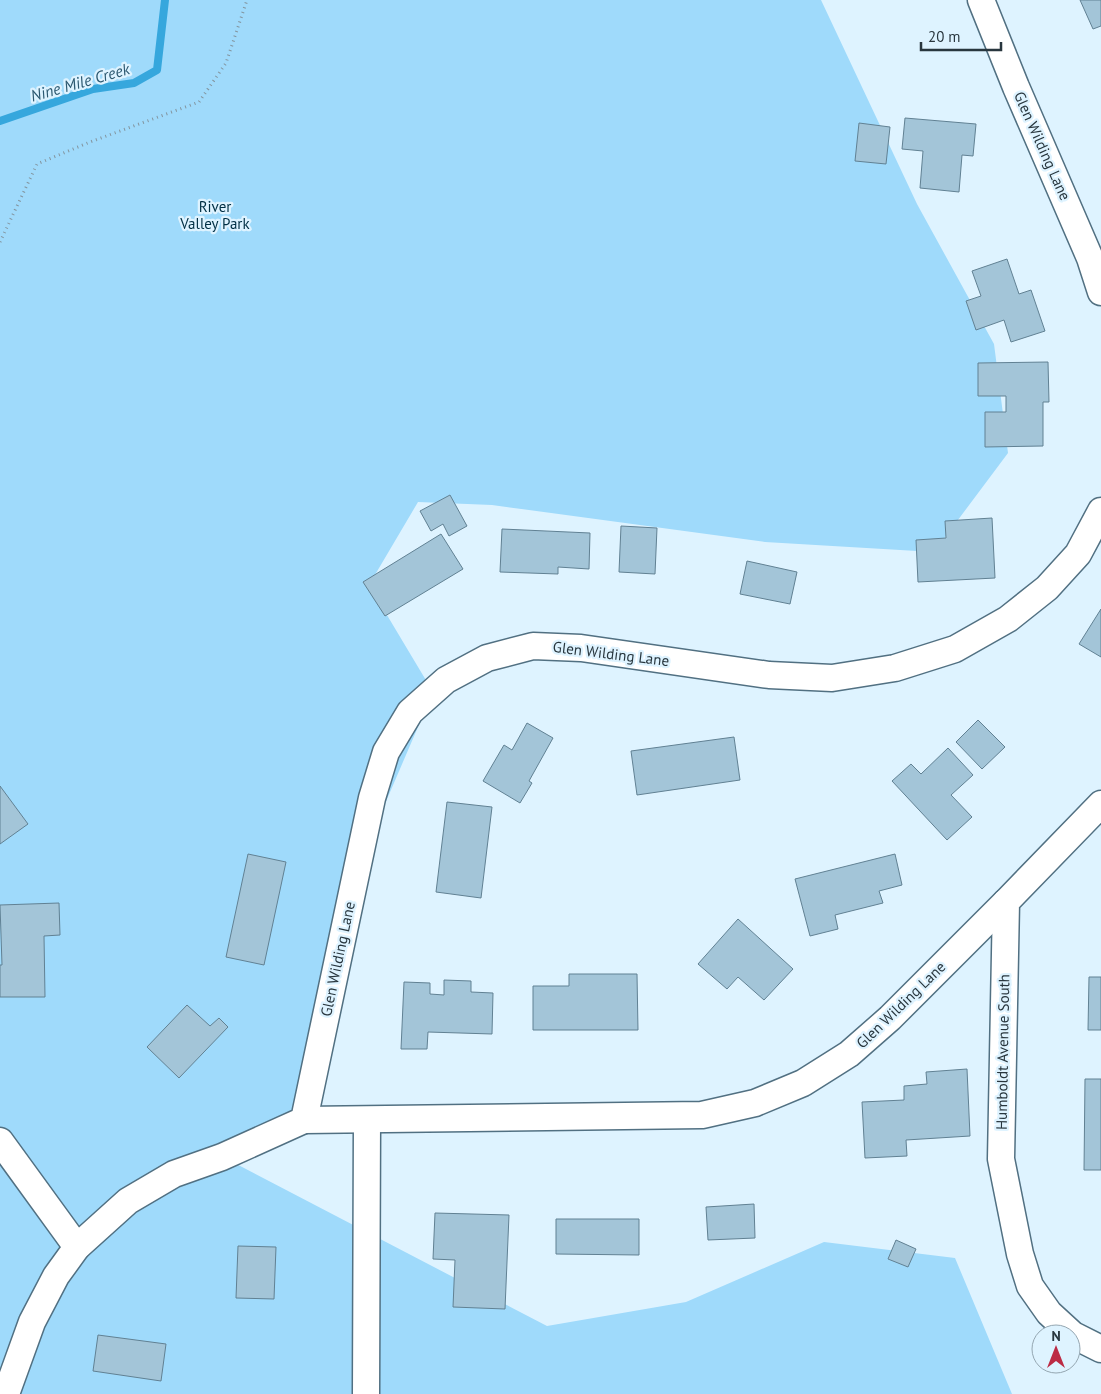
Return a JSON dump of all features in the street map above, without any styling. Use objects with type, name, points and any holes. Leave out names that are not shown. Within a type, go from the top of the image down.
[{"type":"street","name":"Glen Wilding Lane","points":[[981,0],[1016,87],[1090,258],[1101,292]]},
{"type":"street","name":"Glen Wilding Lane","points":[[304,1120],[372,798],[386,752],[410,712],[446,680],[487,658],[533,646],[581,648],[769,675],[832,678],[895,668],[955,649],[1008,619],[1047,588],[1078,554],[1101,511]]},
{"type":"street","points":[[1006,902],[1101,804]]},
{"type":"street","name":"Glen Wilding Lane","points":[[6,1394],[32,1322],[56,1276],[77,1247],[128,1201],[174,1174],[222,1157],[304,1120],[702,1115],[755,1103],[803,1083],[849,1054],[890,1018],[1006,902]]},
{"type":"street","name":"Humboldt Avenue South","points":[[1006,902],[1001,1159],[1020,1254],[1030,1286],[1050,1313],[1074,1335],[1101,1349]]},
{"type":"street","points":[[366,1394],[367,1120]]},
{"type":"street","points":[[0,1141],[77,1247]]},
{"type":"path","points":[[0,242],[37,164],[108,135],[199,102],[226,63],[247,0]]},
{"type":"green space","name":"River Valley Park","points":[[0,0],[821,0],[917,204],[994,344],[1008,453],[934,552],[765,542],[492,505],[418,502],[369,585],[433,692],[357,869],[304,1120],[223,1157],[547,1326],[686,1302],[824,1242],[955,1258],[1012,1394],[0,1394]]},
{"type":"building","points":[[1080,0],[1101,0],[1101,26],[1093,29]]},
{"type":"building","points":[[905,118],[976,124],[973,156],[962,155],[959,192],[920,188],[923,151],[902,149]]},
{"type":"building","points":[[859,123],[890,127],[886,164],[855,161]]},
{"type":"building","points":[[1007,259],[1019,294],[1031,290],[1045,331],[1011,342],[1004,320],[976,330],[966,301],[981,296],[972,271]]},
{"type":"building","points":[[1048,362],[1049,402],[1043,402],[1043,446],[985,447],[985,412],[1006,412],[1006,396],[978,396],[978,363]]},
{"type":"building","points":[[450,495],[467,526],[449,536],[443,524],[431,531],[420,511]]},
{"type":"building","points":[[992,518],[995,578],[918,582],[916,540],[946,538],[945,521]]},
{"type":"building","points":[[621,526],[657,528],[655,574],[619,572]]},
{"type":"building","points":[[502,529],[590,533],[589,569],[558,567],[558,574],[500,572]]},
{"type":"building","points":[[441,534],[463,569],[385,616],[363,582]]},
{"type":"building","points":[[747,561],[797,572],[790,604],[740,594]]},
{"type":"building","points":[[1101,609],[1101,657],[1079,644]]},
{"type":"building","points":[[978,720],[1005,747],[982,769],[956,742]]},
{"type":"building","points":[[527,723],[553,738],[529,781],[532,783],[520,803],[483,781],[504,745],[512,750]]},
{"type":"building","points":[[734,737],[740,780],[637,795],[631,751]]},
{"type":"building","points":[[948,748],[973,775],[951,795],[972,817],[947,840],[892,781],[911,764],[921,774]]},
{"type":"building","points":[[0,786],[28,824],[0,844]]},
{"type":"building","points":[[447,802],[492,807],[481,898],[436,892]]},
{"type":"building","points":[[248,854],[286,862],[264,965],[226,957]]},
{"type":"building","points":[[895,854],[902,885],[879,891],[883,903],[835,915],[838,929],[810,936],[795,879]]},
{"type":"building","points":[[59,903],[60,935],[44,936],[45,997],[0,997],[0,965],[2,965],[0,905]]},
{"type":"building","points":[[738,919],[793,969],[764,1000],[738,977],[727,989],[698,964]]},
{"type":"building","points":[[569,974],[637,974],[638,1030],[533,1030],[533,986],[569,986]]},
{"type":"building","points":[[1089,977],[1101,977],[1101,1030],[1088,1030]]},
{"type":"building","points":[[444,980],[471,981],[471,992],[493,993],[492,1034],[428,1032],[427,1049],[401,1049],[404,982],[430,983],[430,994],[444,995]]},
{"type":"building","points":[[187,1005],[210,1026],[219,1018],[228,1027],[179,1078],[147,1047]]},
{"type":"building","points":[[967,1069],[970,1136],[906,1140],[907,1156],[865,1158],[862,1102],[904,1100],[904,1086],[927,1084],[926,1072]]},
{"type":"building","points":[[1085,1079],[1101,1079],[1101,1170],[1084,1170]]},
{"type":"building","points":[[754,1204],[755,1238],[708,1240],[706,1207]]},
{"type":"building","points":[[435,1213],[509,1215],[505,1309],[453,1307],[455,1260],[433,1259]]},
{"type":"building","points":[[556,1219],[639,1219],[639,1255],[556,1254]]},
{"type":"building","points":[[896,1240],[916,1249],[908,1267],[888,1259]]},
{"type":"building","points":[[238,1246],[276,1247],[274,1299],[236,1298]]},
{"type":"building","points":[[98,1335],[166,1344],[161,1381],[93,1371]]},
{"type":"waterway","name":"Nine Mile Creek","points":[[0,121],[93,89],[134,83],[157,70],[165,0]]}]
